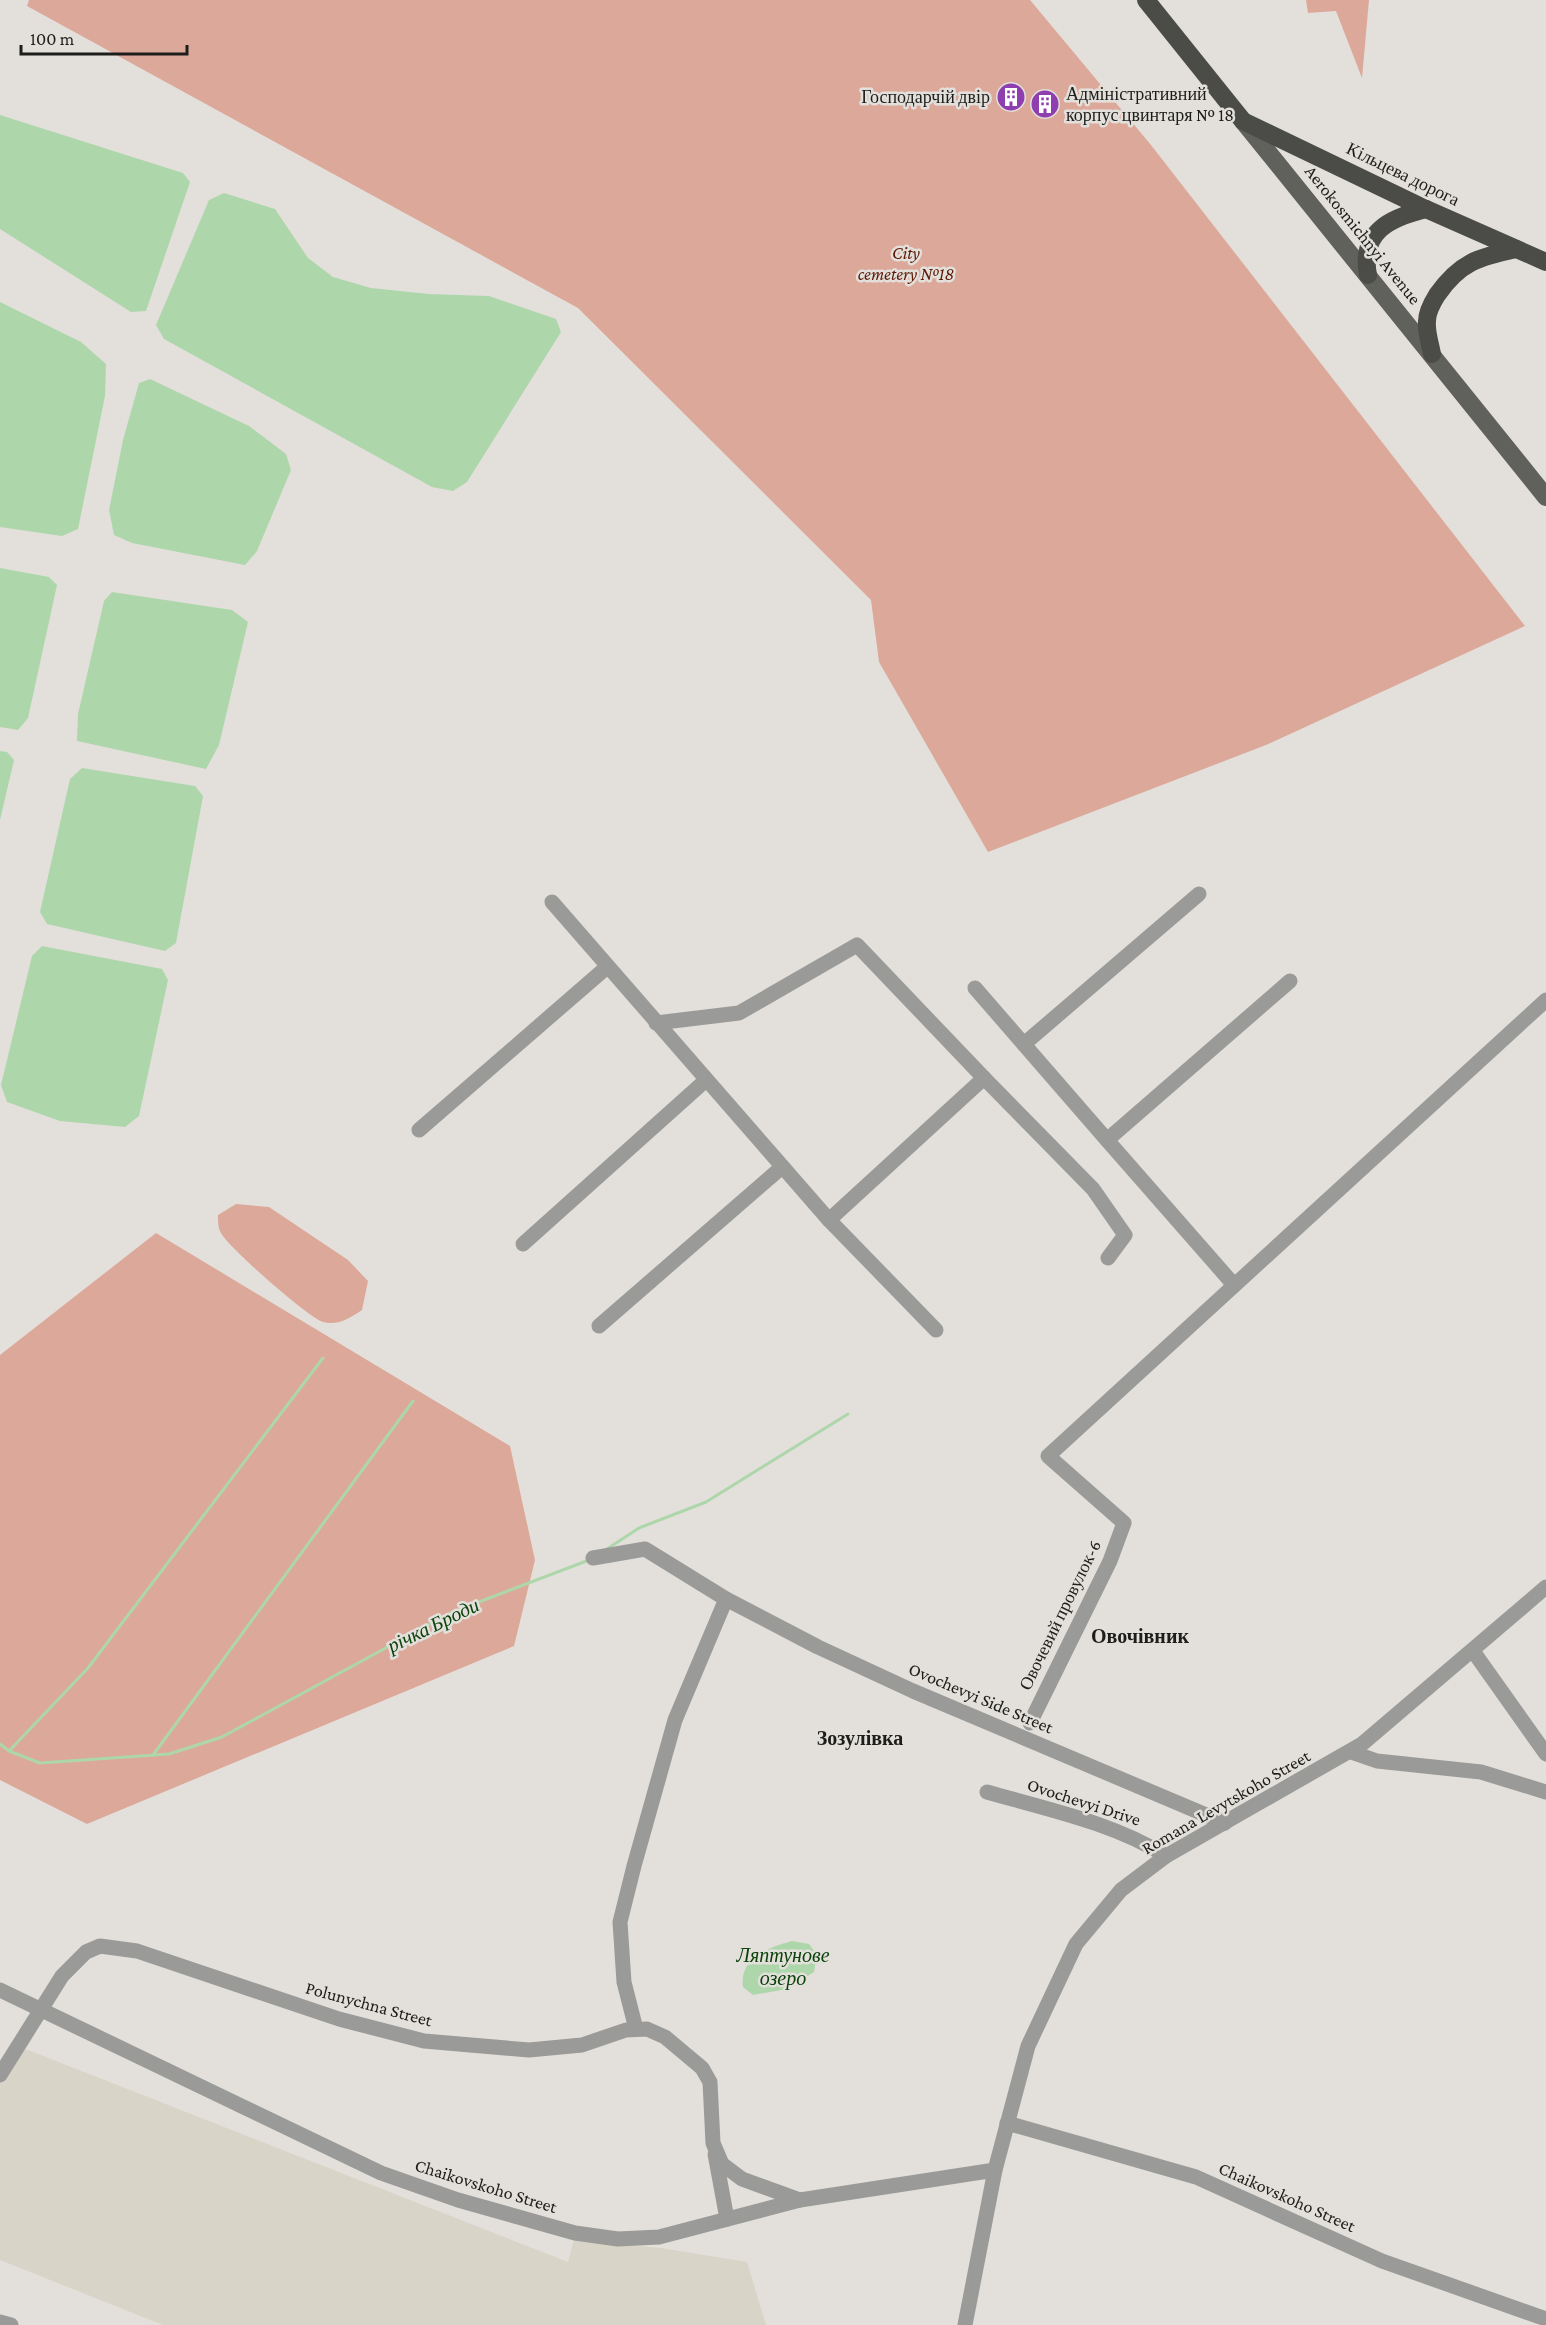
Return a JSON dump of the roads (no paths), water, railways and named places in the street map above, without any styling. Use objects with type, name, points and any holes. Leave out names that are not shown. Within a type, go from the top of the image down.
[{"type":"highway","name":"Aerokosmichnyi Avenue","points":[[1146,0],[1243,121]]},
{"type":"highway","name":"Кільцева дорога","points":[[1243,121],[1426,209],[1546,262]]},
{"type":"highway","points":[[1368,275],[1366,255],[1375,235],[1389,221],[1426,209]]},
{"type":"highway","points":[[1432,354],[1426,320],[1431,305],[1448,280],[1467,263],[1516,249]]},
{"type":"main road","name":"Aerokosmichnyi Avenue","points":[[1243,121],[1546,496]]},
{"type":"street","points":[[1024,1044],[1199,894]]},
{"type":"street","points":[[552,902],[829,1220],[936,1330]]},
{"type":"street","points":[[656,1023],[739,1013],[857,945],[1093,1189],[1125,1235],[1108,1258]]},
{"type":"street","points":[[419,1130],[607,967]]},
{"type":"street","points":[[1107,1140],[1290,981]]},
{"type":"street","points":[[975,988],[1234,1285],[1546,1000]]},
{"type":"street","points":[[829,1220],[984,1078]]},
{"type":"street","points":[[524,1244],[706,1080]]},
{"type":"street","points":[[599,1326],[782,1167]]},
{"type":"street","name":"Овочевий провулок-6","points":[[1030,1723],[1110,1561],[1124,1523],[1048,1456],[1234,1285]]},
{"type":"street","name":"Ovochevyi Side Street","points":[[594,1558],[645,1549],[726,1599],[913,1691],[1225,1823]]},
{"type":"street","name":"Romana Levytskoho Street","points":[[965,2325],[995,2169],[1028,2046],[1076,1944],[1121,1890],[1166,1856],[1351,1752],[1379,1732],[1546,1587]]},
{"type":"street","points":[[636,2030],[624,1982],[620,1923],[633,1866],[675,1720],[726,1599]]},
{"type":"street","points":[[1473,1651],[1546,1754]]},
{"type":"street","points":[[1351,1752],[1377,1761],[1481,1772],[1527,1784],[1546,1792]]},
{"type":"street","name":"Ovochevyi Drive","points":[[987,1792],[1144,1842],[1166,1856]]},
{"type":"street","name":"Polunychna Street","points":[[0,2075],[57,1983],[91,1948],[106,1945],[137,1951],[339,2019],[424,2042],[503,2050],[538,2050],[582,2044],[647,2029],[665,2037],[702,2068],[710,2082],[713,2099],[713,2143],[727,2219]]},
{"type":"street","name":"Chaikovskoho Street","points":[[0,1990],[358,2163],[405,2182],[491,2210],[575,2233],[618,2239],[659,2237],[800,2200],[995,2169]]},
{"type":"street","name":"Chaikovskoho Street","points":[[1007,2123],[1196,2178],[1382,2261],[1546,2319]]},
{"type":"street","points":[[713,2143],[722,2164],[742,2179],[800,2200]]},
{"type":"street","points":[[0,2322],[10,2325]]},
{"type":"water","points":[[0,115],[183,173],[190,182],[146,311],[131,312],[0,229]]},
{"type":"water","points":[[224,193],[275,209],[308,258],[333,277],[371,288],[429,294],[489,296],[556,319],[561,332],[467,482],[453,491],[432,487],[164,339],[156,325],[209,200]]},
{"type":"water","points":[[0,302],[81,342],[106,364],[105,396],[78,529],[62,536],[0,527]]},
{"type":"water","points":[[150,379],[249,426],[286,454],[291,470],[257,551],[245,565],[132,543],[114,535],[109,510],[123,440],[139,383]]},
{"type":"water","points":[[0,568],[49,577],[57,585],[28,718],[18,730],[0,727]]},
{"type":"water","points":[[112,592],[232,610],[248,622],[219,745],[206,769],[77,741],[78,714],[104,601]]},
{"type":"water","points":[[0,751],[7,752],[14,760],[0,820]]},
{"type":"water","points":[[82,768],[195,786],[203,796],[176,943],[165,951],[47,924],[40,912],[70,779]]},
{"type":"water","points":[[42,946],[162,969],[168,980],[139,1116],[125,1127],[60,1121],[7,1102],[1,1085],[32,956]]},
{"type":"water","name":"Ляптунове озеро","points":[[792,1941],[809,1944],[817,1955],[814,1972],[787,1989],[753,1995],[743,1987],[745,1969],[750,1962],[764,1951]]},
{"type":"waterway","points":[[10,1750],[88,1668],[323,1358]]},
{"type":"waterway","points":[[153,1755],[413,1401]]},
{"type":"waterway","name":"річка Броди","points":[[607,1549],[639,1528],[706,1502],[848,1414]]},
{"type":"waterway","name":"річка Броди","points":[[0,1744],[9,1751],[40,1763],[169,1754],[222,1737],[450,1613],[589,1560]]},
{"type":"place","name":"Господарчій двір","points":[[1011,97]]},
{"type":"place","name":"Адміністративний корпус цвинтаря № 18","points":[[1045,104]]},
{"type":"district","name":"Овочівник","points":[[1140,1636]]},
{"type":"district","name":"Зозулівка","points":[[860,1738]]},
{"type":"park label","name":"City cemetery №18","points":[[906,263]]}]
